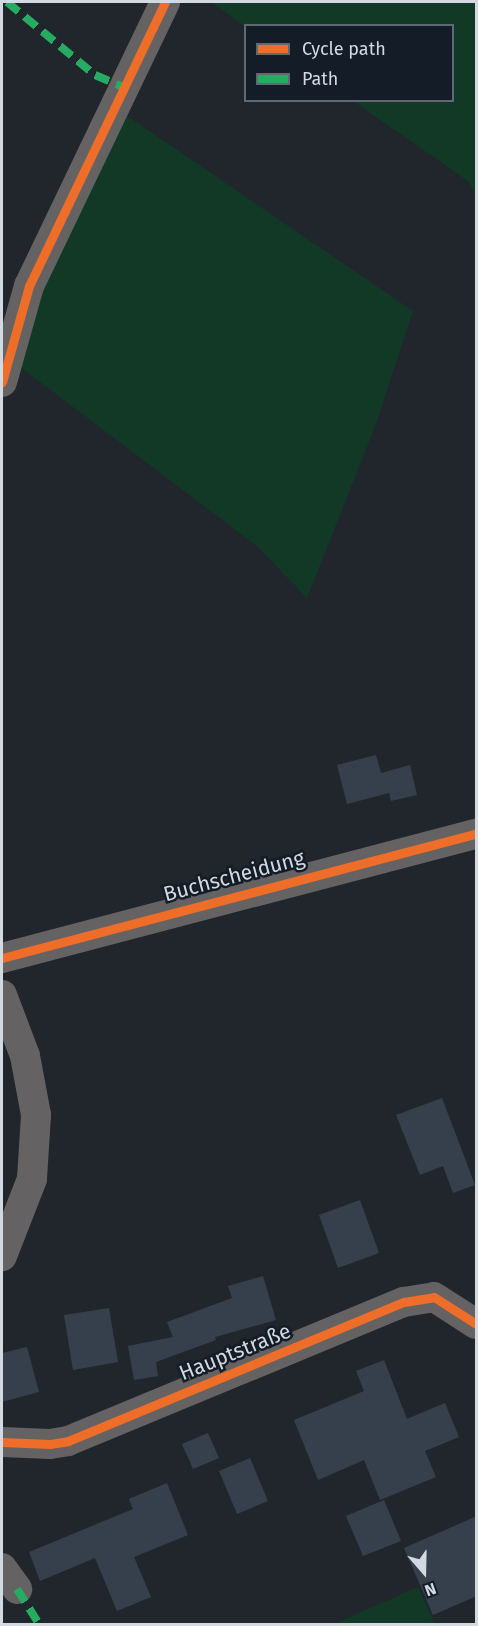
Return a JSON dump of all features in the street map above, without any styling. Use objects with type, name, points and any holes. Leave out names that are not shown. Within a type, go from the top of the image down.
[{"type":"street","points":[[2,382],[29,286],[165,2]]},
{"type":"street","name":"Buchscheidung","points":[[2,958],[477,834]]},
{"type":"street","points":[[2,995],[25,1056],[36,1115],[32,1179],[2,1256]]},
{"type":"street","name":"Hauptstraße","points":[[2,1442],[50,1444],[68,1441],[404,1302],[434,1298],[477,1324]]},
{"type":"green space","points":[[210,2],[476,2],[476,195],[468,181],[354,102],[454,102],[454,24],[244,25]]},
{"type":"green space","points":[[120,111],[413,311],[376,424],[307,598],[258,547],[15,363],[39,282]]},
{"type":"green space","points":[[418,1587],[435,1624],[334,1624]]},
{"type":"building","points":[[376,755],[381,773],[410,765],[417,795],[391,801],[389,793],[347,804],[337,765]]},
{"type":"building","points":[[442,1098],[475,1185],[453,1193],[443,1166],[420,1175],[396,1115]]},
{"type":"building","points":[[360,1200],[379,1253],[338,1268],[319,1215]]},
{"type":"building","points":[[263,1276],[276,1320],[215,1337],[216,1340],[156,1362],[158,1376],[134,1380],[128,1346],[173,1337],[167,1322],[232,1298],[228,1286]]},
{"type":"building","points":[[109,1308],[118,1362],[73,1370],[64,1315]]},
{"type":"building","points":[[27,1347],[39,1392],[2,1402],[2,1353]]},
{"type":"building","points":[[384,1360],[407,1419],[445,1403],[459,1437],[425,1451],[436,1477],[380,1500],[364,1460],[318,1480],[294,1420],[364,1391],[356,1371]]},
{"type":"building","points":[[208,1433],[219,1458],[193,1469],[182,1444]]},
{"type":"building","points":[[250,1458],[268,1501],[237,1514],[219,1471]]},
{"type":"building","points":[[167,1483],[188,1535],[134,1557],[151,1597],[117,1611],[95,1558],[40,1581],[29,1552],[133,1509],[129,1499]]},
{"type":"building","points":[[384,1500],[401,1541],[363,1556],[346,1516]]},
{"type":"building","points":[[477,1516],[477,1596],[433,1615],[404,1548]]},
{"type":"marked path","points":[[7,2],[95,75],[123,87]]},
{"type":"marked path","points":[[17,1589],[39,1624]]},
{"type":"cycle path","points":[[2,382],[29,286],[165,2]]},
{"type":"cycle path","points":[[2,958],[476,834]]},
{"type":"cycle path","points":[[2,1442],[50,1444],[68,1441],[404,1302],[434,1297],[476,1324]]}]
